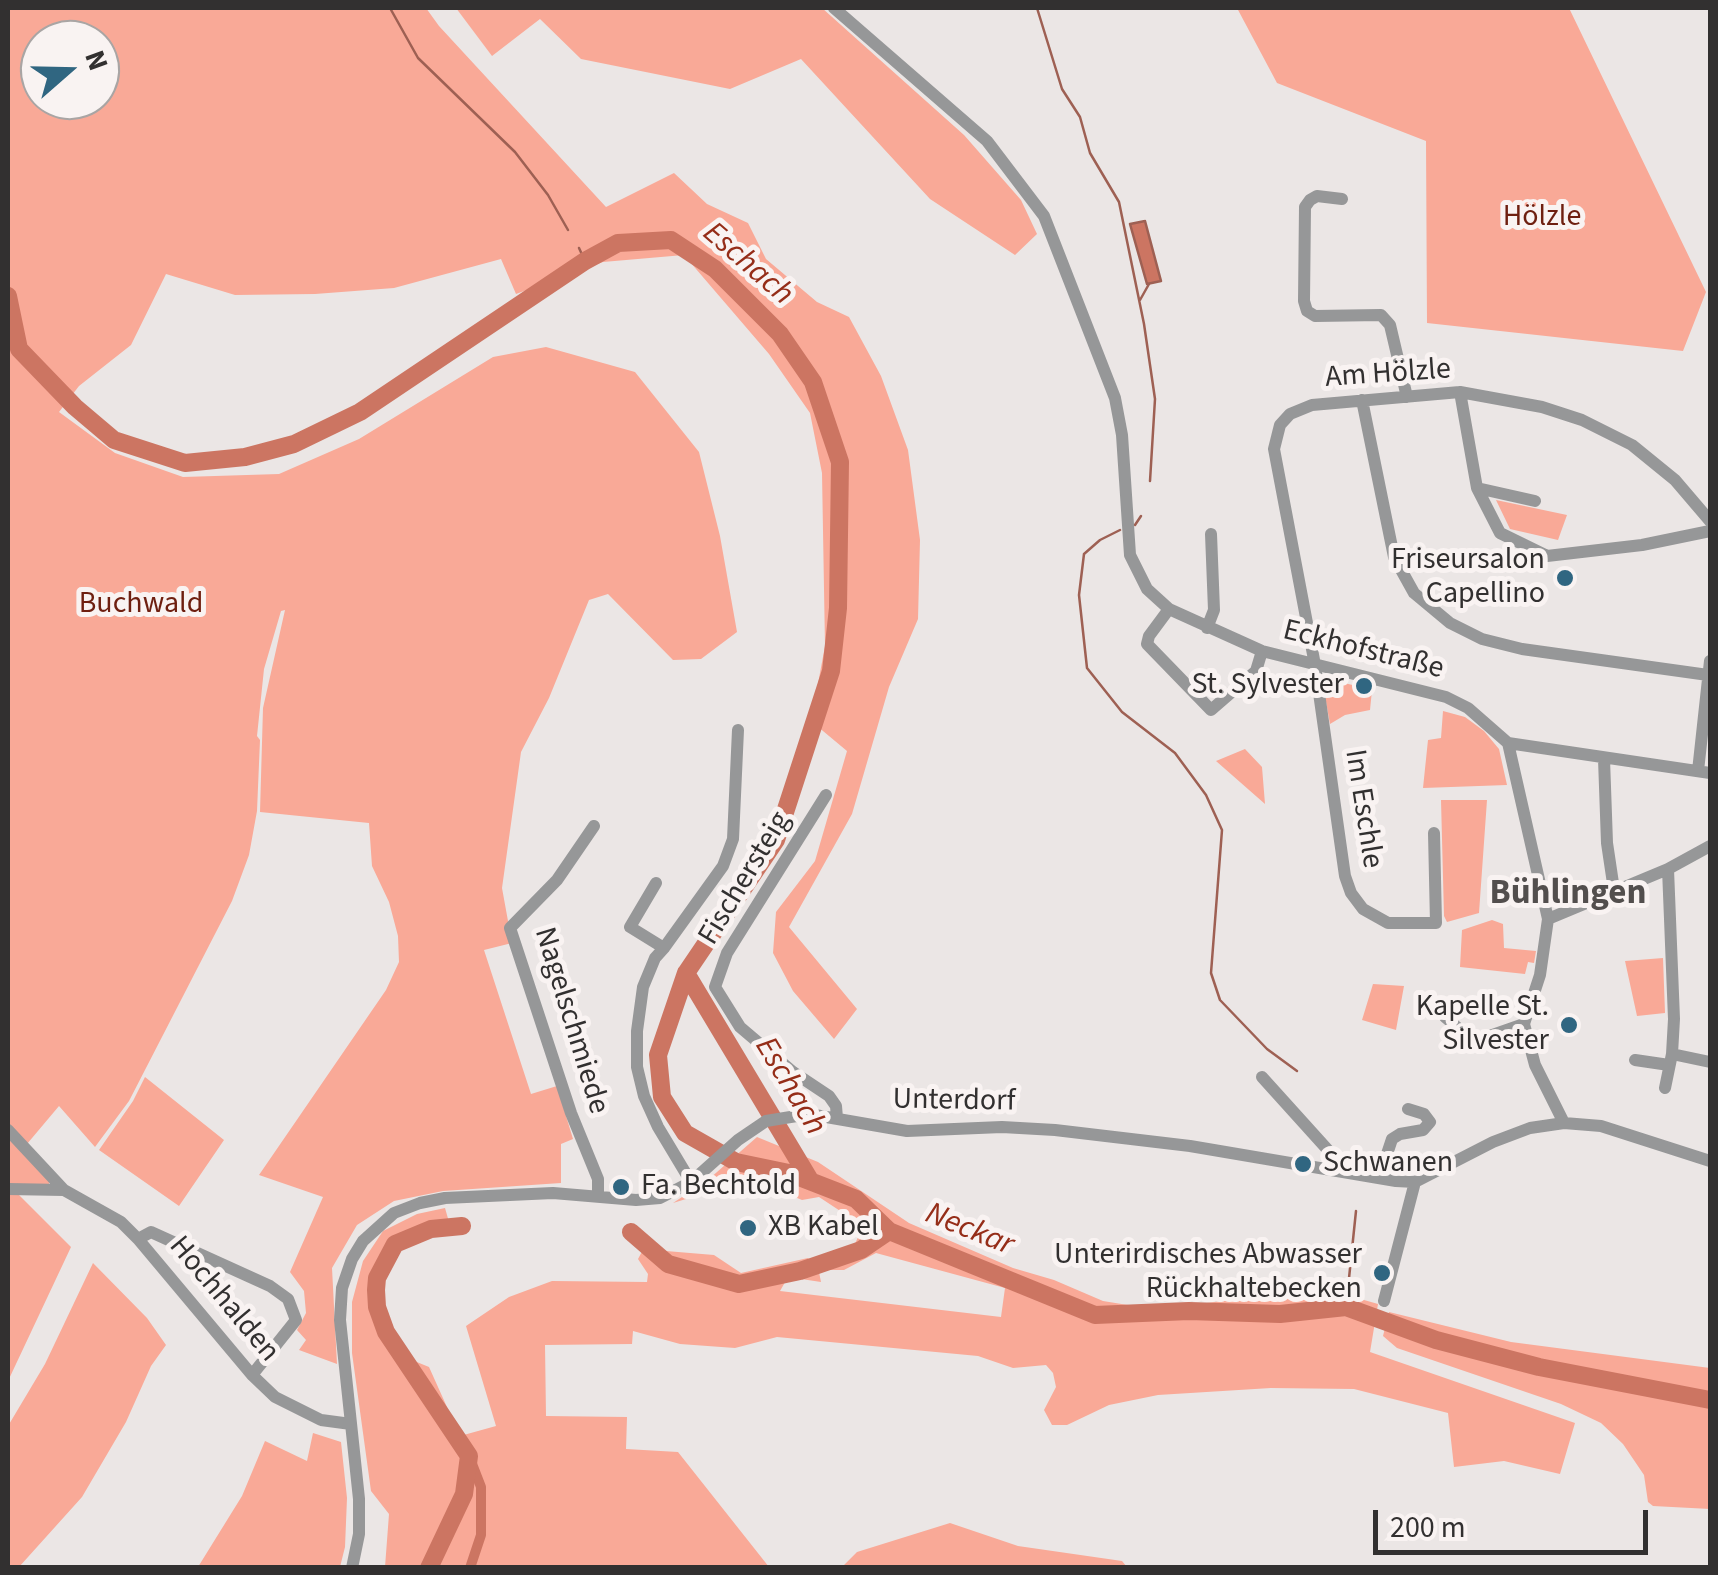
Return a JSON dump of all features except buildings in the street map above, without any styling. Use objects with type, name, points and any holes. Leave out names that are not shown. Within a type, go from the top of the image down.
[{"type":"street","points":[[834,8],[987,140],[1044,216],[1115,398],[1122,435],[1130,555],[1147,589],[1170,609],[1149,636],[1148,644],[1211,710],[1256,671],[1262,651]]},
{"type":"street","points":[[1342,199],[1317,196],[1305,208],[1306,311],[1315,316],[1380,316],[1390,325],[1407,396]]},
{"type":"street","points":[[1460,392],[1477,488],[1500,533],[1547,556],[1642,545],[1710,531]]},
{"type":"street","name":"Am Hölzle","points":[[1314,665],[1274,449],[1280,426],[1290,414],[1312,406],[1460,392],[1542,407],[1632,445],[1675,480],[1710,521]]},
{"type":"street","points":[[1362,400],[1394,557],[1414,593],[1450,624],[1482,639],[1522,649],[1709,668],[1704,772],[1508,743],[1548,919],[1540,975],[1524,1024],[1535,1065],[1564,1123]]},
{"type":"street","points":[[1477,488],[1536,501]]},
{"type":"street","points":[[1206,628],[1214,610],[1211,534]]},
{"type":"street","name":"Eckhofstraße","points":[[1170,609],[1262,651],[1446,697],[1468,708],[1508,743]]},
{"type":"street","name":"Im Eschle","points":[[1314,665],[1345,876],[1351,893],[1363,908],[1388,923],[1436,923],[1434,833]]},
{"type":"street","points":[[691,1182],[644,1096],[637,1067],[637,1030],[643,987],[655,958],[723,866],[733,840],[738,730]]},
{"type":"street","points":[[1604,759],[1607,843],[1614,890]]},
{"type":"street","name":"Fischersteig","points":[[826,795],[728,953],[714,988],[740,1026],[792,1072],[828,1096],[836,1106],[837,1118]]},
{"type":"street","name":"Nagelschmiede","points":[[594,826],[557,880],[510,928],[570,1114],[598,1179],[598,1196]]},
{"type":"street","points":[[1548,919],[1668,869],[1710,846]]},
{"type":"street","points":[[1665,1088],[1671,1060],[1668,869]]},
{"type":"street","points":[[656,883],[630,926],[664,948]]},
{"type":"street","points":[[1440,1004],[1445,1017],[1465,1034],[1484,1038],[1524,1024]]},
{"type":"street","points":[[1636,1060],[1710,1062]]},
{"type":"street","points":[[1262,1077],[1327,1149],[1336,1162],[1336,1171]]},
{"type":"street","points":[[1379,1178],[1392,1138],[1423,1130],[1430,1122],[1424,1114],[1408,1110]]},
{"type":"street","name":"Unterdorf","points":[[352,1568],[360,1517],[340,1301],[346,1273],[363,1241],[394,1214],[420,1203],[444,1198],[554,1193],[636,1200],[660,1198],[691,1182],[732,1146],[776,1118],[809,1114],[907,1131],[1002,1127],[1055,1130],[1190,1146],[1416,1182]]},
{"type":"street","points":[[1384,1302],[1416,1182],[1493,1142],[1530,1128],[1564,1123],[1602,1126],[1710,1161]]},
{"type":"street","points":[[8,1130],[64,1190]]},
{"type":"street","points":[[8,1189],[64,1190]]},
{"type":"street","name":"Hochhalden","points":[[64,1190],[121,1222],[138,1238],[252,1375],[276,1397],[321,1420],[351,1424]]},
{"type":"street","points":[[138,1238],[151,1232],[270,1286],[288,1300],[296,1320],[252,1375]]},
{"type":"green space","name":"Buchwald","points":[[8,8],[426,8],[606,207],[674,173],[707,204],[748,223],[766,259],[817,302],[849,317],[881,376],[908,450],[920,540],[918,619],[889,687],[852,814],[789,927],[857,1009],[834,1039],[793,991],[773,953],[776,912],[815,861],[847,751],[811,721],[825,646],[822,473],[810,413],[769,354],[684,255],[603,262],[516,294],[501,259],[394,288],[315,294],[235,295],[166,274],[131,345],[79,386],[59,412],[115,453],[183,477],[279,474],[359,439],[493,357],[546,347],[635,372],[699,452],[720,536],[737,632],[701,659],[673,660],[608,594],[589,600],[549,698],[521,752],[502,888],[512,943],[484,950],[531,1094],[557,1086],[573,1139],[561,1144],[561,1183],[443,1191],[394,1201],[357,1225],[332,1268],[337,1364],[299,1350],[306,1340],[297,1330],[306,1313],[304,1291],[290,1272],[323,1197],[259,1175],[386,990],[399,962],[398,936],[389,902],[372,866],[369,823],[260,812],[263,708],[285,610],[281,611],[264,669],[257,736],[257,811],[249,855],[232,901],[129,1101],[95,1147],[59,1106],[27,1144],[8,1125]]},
{"type":"green space","points":[[456,8],[822,8],[964,135],[1021,200],[1037,234],[1015,255],[930,199],[801,59],[730,89],[581,59],[540,19],[492,56]]},
{"type":"green space","name":"Hölzle","points":[[1237,8],[1569,8],[1706,292],[1683,351],[1427,323],[1426,141],[1277,83]]},
{"type":"green space","points":[[1496,500],[1567,515],[1558,540],[1510,529]]},
{"type":"green space","points":[[1325,678],[1372,690],[1370,710],[1345,715],[1330,724]]},
{"type":"green space","points":[[1443,711],[1465,717],[1484,731],[1499,749],[1507,785],[1423,788],[1428,740],[1441,738]]},
{"type":"green space","points":[[1245,749],[1262,767],[1265,804],[1216,761]]},
{"type":"green space","points":[[1441,800],[1487,800],[1479,913],[1447,922],[1444,916]]},
{"type":"green space","points":[[1492,920],[1503,924],[1504,948],[1536,951],[1534,963],[1528,962],[1525,974],[1460,967],[1462,930]]},
{"type":"green space","points":[[1663,958],[1665,1013],[1637,1016],[1625,961]]},
{"type":"green space","points":[[1373,984],[1404,986],[1396,1030],[1362,1020]]},
{"type":"green space","points":[[145,1077],[224,1140],[179,1206],[99,1150]]},
{"type":"green space","points":[[8,1133],[49,1178],[49,1184],[8,1186]]},
{"type":"green space","points":[[757,1137],[818,1162],[909,1223],[1103,1301],[1140,1307],[1199,1304],[1322,1288],[1378,1304],[1370,1352],[1575,1423],[1560,1474],[1504,1461],[1454,1467],[1448,1413],[1354,1389],[1271,1388],[1158,1395],[1109,1405],[1067,1425],[1052,1425],[1044,1410],[1056,1387],[1053,1373],[1046,1365],[1013,1368],[978,1356],[777,1337],[735,1348],[680,1344],[633,1331],[632,1344],[545,1345],[546,1416],[627,1417],[626,1449],[678,1452],[769,1567],[385,1567],[389,1514],[371,1491],[352,1353],[352,1302],[363,1261],[383,1231],[417,1214],[445,1208],[451,1229],[400,1243],[384,1265],[379,1297],[384,1320],[407,1358],[429,1367],[460,1436],[496,1426],[466,1326],[509,1297],[552,1281],[647,1282],[648,1274],[638,1259],[645,1246],[714,1255],[741,1273],[808,1258],[819,1272],[821,1282],[788,1277],[780,1291],[1001,1317],[1005,1288],[876,1253],[844,1270],[826,1270],[820,1256],[854,1246],[863,1226],[819,1197],[802,1200],[770,1187],[738,1183],[673,1203],[709,1179]]},
{"type":"green space","points":[[8,1193],[18,1194],[71,1247],[8,1381]]},
{"type":"green space","points":[[93,1263],[147,1318],[166,1345],[82,1497],[19,1567],[8,1567],[8,1426],[45,1364]]},
{"type":"green space","points":[[1389,1312],[1511,1342],[1710,1368],[1710,1509],[1653,1506],[1648,1502],[1644,1475],[1623,1444],[1601,1423],[1561,1404],[1397,1348],[1383,1336]]},
{"type":"green space","points":[[313,1433],[341,1442],[347,1498],[340,1567],[198,1567],[242,1496],[265,1441],[307,1461]]},
{"type":"green space","points":[[950,1523],[1018,1546],[1122,1561],[1127,1567],[842,1567],[857,1552]]},
{"type":"shaded area","points":[[1145,221],[1161,281],[1147,284],[1130,224]]},
{"type":"waterway","points":[[390,8],[418,58],[515,152],[548,195],[568,230]]},
{"type":"waterway","points":[[1037,8],[1062,89],[1080,117],[1090,153],[1119,202],[1155,399],[1150,481]]},
{"type":"waterway","name":"Eschach","points":[[8,296],[19,349],[75,407],[114,440],[185,463],[245,457],[294,444],[360,412],[585,261],[618,243],[671,240],[715,269],[780,334],[813,382],[840,462],[838,608],[831,671],[776,840],[686,973],[658,1055],[662,1097],[685,1133],[736,1162],[789,1173],[856,1199],[889,1231]]},
{"type":"waterway","points":[[579,248],[585,261]]},
{"type":"waterway","points":[[1140,300],[1149,284]]},
{"type":"waterway","points":[[1135,525],[1141,516]]},
{"type":"waterway","points":[[1120,530],[1084,554],[1079,595],[1087,668],[1122,712],[1175,753],[1206,795],[1222,830],[1211,973],[1220,1000],[1267,1049],[1297,1071]]},
{"type":"waterway","name":"Eschach","points":[[686,973],[810,1180]]},
{"type":"waterway","points":[[1346,1307],[1356,1211]]},
{"type":"waterway","name":"Neckar","points":[[429,1568],[464,1494],[469,1456],[386,1332],[377,1307],[377,1278],[395,1244],[431,1229],[462,1226]]},
{"type":"waterway","name":"Neckar","points":[[631,1232],[668,1264],[739,1284],[800,1271],[861,1250],[889,1231],[1095,1315],[1189,1311],[1280,1314],[1346,1307],[1436,1340],[1539,1367],[1710,1400]]},
{"type":"waterway","points":[[469,1456],[481,1487],[481,1535],[470,1568]]},
{"type":"place","name":"Friseursalon Capellino","points":[[1565,578]]},
{"type":"place","name":"St. Sylvester","points":[[1364,686]]},
{"type":"place","name":"Kapelle St. Silvester","points":[[1569,1025]]},
{"type":"place","name":"Schwanen","points":[[1303,1164]]},
{"type":"place","name":"Fa. Bechtold","points":[[621,1187]]},
{"type":"place","name":"XB Kabel","points":[[748,1228]]},
{"type":"place","name":"Unterirdisches Abwasser Rückhaltebecken","points":[[1382,1273]]},
{"type":"district","name":"Bühlingen","points":[[1568,895]]}]
